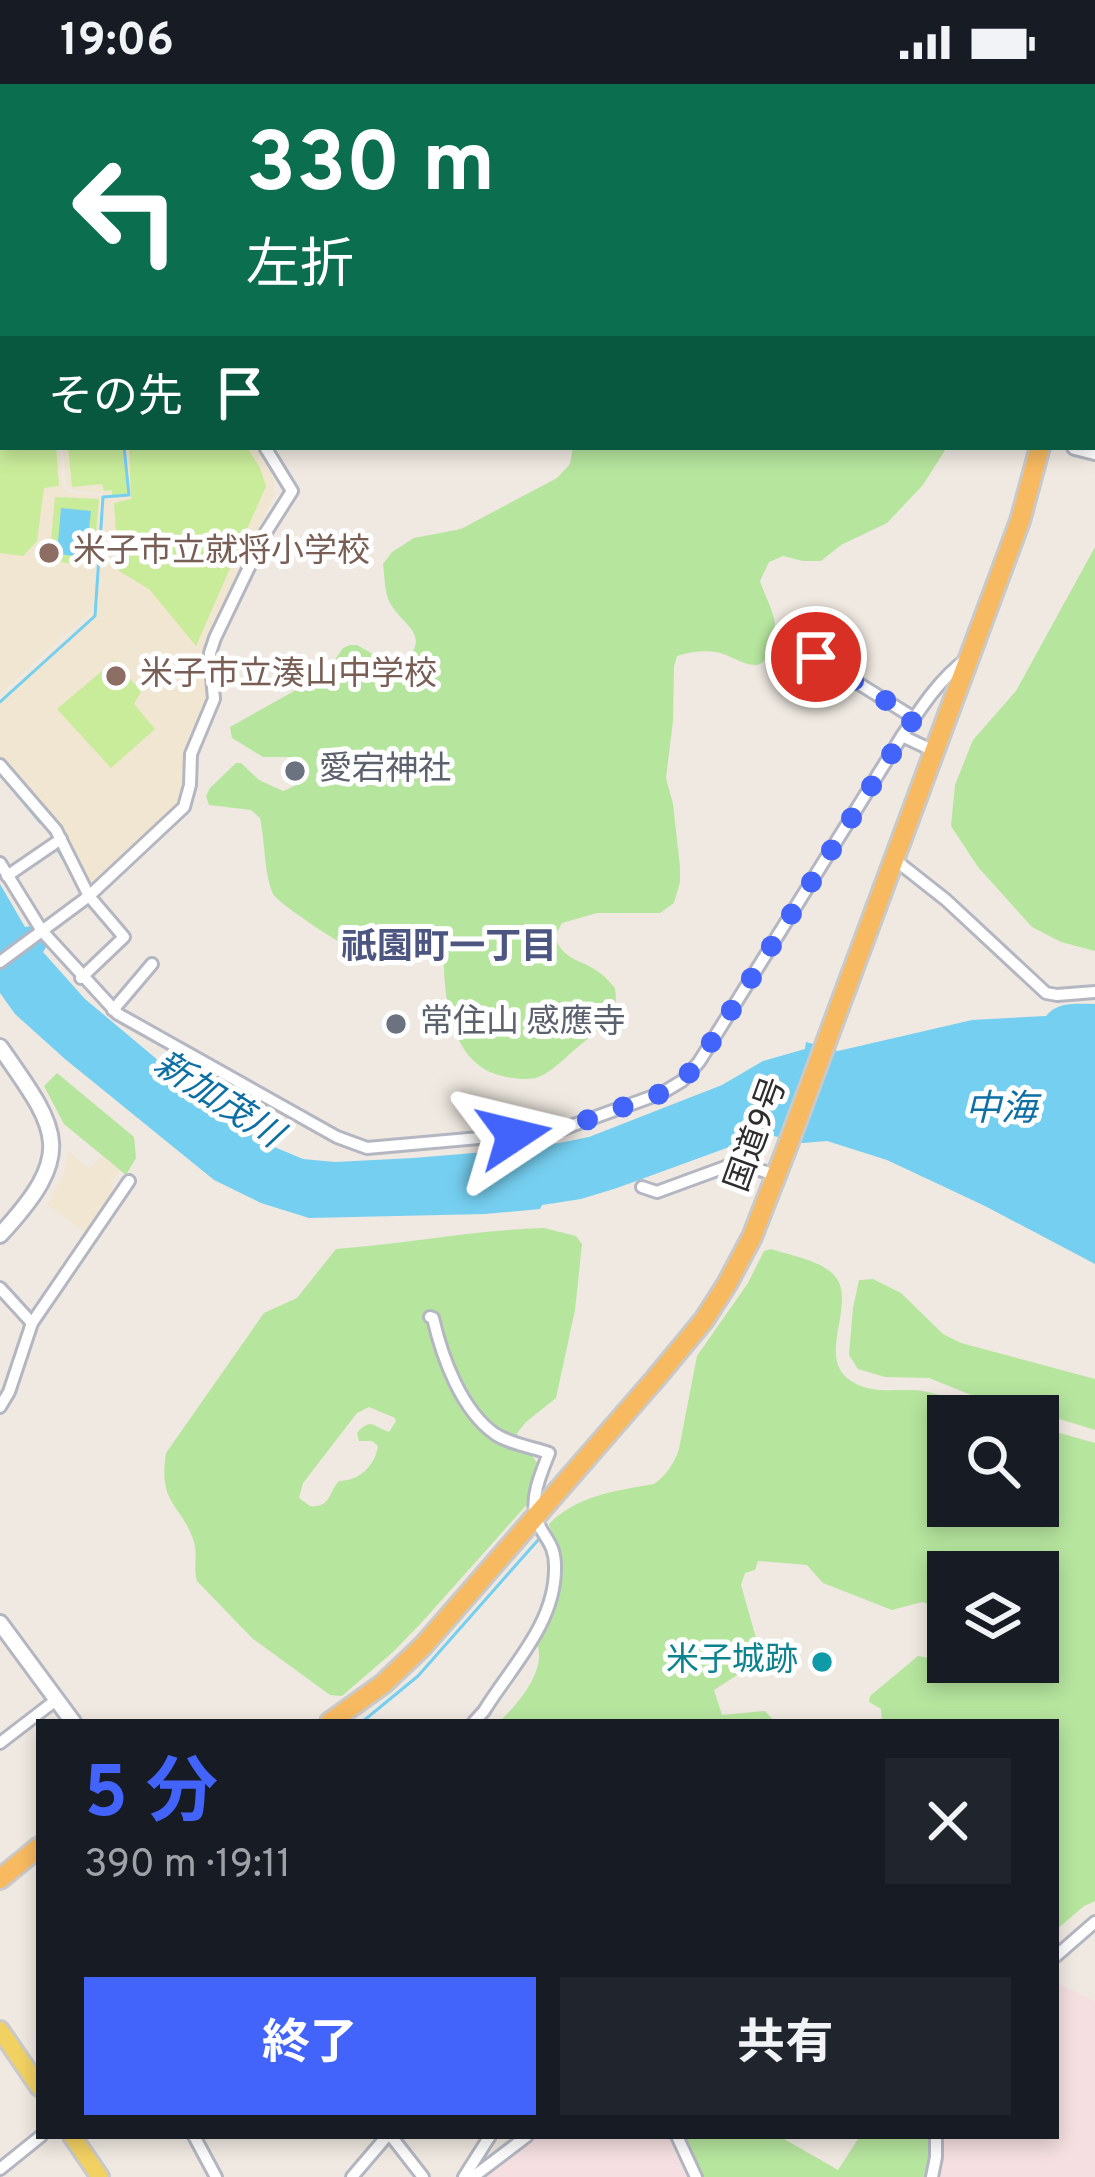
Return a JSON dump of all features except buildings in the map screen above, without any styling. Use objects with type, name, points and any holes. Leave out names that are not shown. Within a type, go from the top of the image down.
[{"type":"highway","name":"国道9号","points":[[334,1719],[383,1684],[423,1646],[704,1320],[727,1284],[752,1237],[786,1150],[1020,521],[1039,450]]},
{"type":"highway","points":[[0,1879],[36,1849]]},
{"type":"main road","points":[[0,2030],[36,2083]]},
{"type":"main road","points":[[74,2139],[100,2177]]},
{"type":"street","points":[[0,962],[89,896],[184,807],[190,754],[214,699],[211,653],[215,638],[266,532],[292,490],[267,450]]},
{"type":"street","points":[[816,657],[914,718]]},
{"type":"street","points":[[0,863],[38,935],[113,1010],[325,1131],[359,1146],[389,1147],[556,1131],[662,1093],[682,1081],[699,1062],[914,718],[950,671],[969,657]]},
{"type":"street","points":[[902,736],[934,751]]},
{"type":"street","points":[[0,765],[56,830],[89,896],[124,937],[81,978]]},
{"type":"street","points":[[8,876],[61,839]]},
{"type":"street","points":[[894,859],[1046,992],[1095,992]]},
{"type":"street","points":[[113,1010],[152,964]]},
{"type":"street","points":[[0,1235],[40,1186],[52,1144],[39,1103],[2,1053]]},
{"type":"street","points":[[643,1187],[657,1192],[736,1163],[776,1174]]},
{"type":"street","points":[[0,1407],[32,1323],[129,1181]]},
{"type":"street","points":[[0,1288],[32,1323]]},
{"type":"street","points":[[430,1317],[447,1369],[490,1430],[549,1453],[536,1491],[536,1517],[554,1554],[554,1588],[539,1630],[477,1719]]},
{"type":"street","points":[[0,1623],[71,1719]]},
{"type":"street","points":[[0,1743],[56,1700]]},
{"type":"street","points":[[1059,1953],[1095,1922]]},
{"type":"street","points":[[0,2169],[37,2139]]},
{"type":"street","points":[[196,2139],[216,2177]]},
{"type":"street","points":[[352,2177],[386,2139]]},
{"type":"street","points":[[391,2139],[423,2177]]},
{"type":"street","points":[[464,2177],[488,2139]]},
{"type":"street","points":[[473,2177],[523,2139]]},
{"type":"street","points":[[678,2139],[696,2177]]},
{"type":"street","points":[[932,2177],[936,2139]]},
{"type":"shaded area","name":"米子市立就将小学校","points":[[0,450],[60,450],[62,485],[68,493],[101,496],[94,609],[0,694]]},
{"type":"shaded area","name":"米子市立湊山中学校","points":[[63,450],[257,450],[274,482],[274,495],[206,644],[207,690],[184,753],[176,806],[92,887],[65,838],[0,757],[0,699],[97,610],[105,494],[66,486]]},
{"type":"shaded area","points":[[68,1151],[90,1169],[101,1156],[120,1171],[110,1183],[115,1192],[86,1233],[47,1205],[64,1174]]},
{"type":"shaded area","points":[[1059,1984],[1095,2001],[1095,2177],[938,2177],[940,2139],[1059,2139]]},
{"type":"shaded area","points":[[531,2139],[669,2139],[686,2177],[481,2177]]},
{"type":"green space","points":[[0,450],[56,450],[59,486],[44,488],[37,541],[23,556],[0,553]]},
{"type":"green space","points":[[68,450],[122,450],[128,494],[112,495],[102,484],[72,487]]},
{"type":"green space","points":[[129,450],[249,450],[260,468],[266,486],[196,646],[149,589],[119,571],[114,503],[131,499]]},
{"type":"green space","points":[[572,450],[945,450],[923,485],[887,523],[841,545],[821,561],[783,556],[769,562],[760,581],[775,621],[771,647],[761,663],[748,664],[711,651],[677,656],[666,778],[680,867],[674,903],[660,913],[597,913],[562,923],[555,936],[558,944],[615,988],[615,1010],[608,1023],[553,1069],[521,1079],[489,1072],[464,1050],[451,1018],[444,966],[435,958],[368,958],[302,918],[273,894],[260,818],[251,810],[209,805],[206,796],[236,763],[283,791],[305,774],[301,757],[263,757],[232,738],[230,727],[314,680],[350,645],[388,663],[406,660],[413,651],[415,636],[387,594],[383,564],[392,552],[414,538],[461,529],[557,478],[570,464]]},
{"type":"green space","points":[[55,497],[99,499],[93,566],[49,561]]},
{"type":"green space","points":[[1095,547],[1095,951],[1061,942],[1032,927],[978,867],[951,826],[955,785],[973,740],[1016,691]]},
{"type":"green space","points":[[115,660],[141,692],[134,704],[155,729],[111,768],[57,709]]},
{"type":"green space","points":[[57,1073],[134,1137],[136,1158],[126,1175],[64,1124],[44,1086]]},
{"type":"green space","points":[[544,1228],[576,1236],[582,1244],[575,1310],[556,1398],[517,1433],[538,1464],[530,1501],[394,1651],[342,1696],[330,1695],[252,1638],[197,1581],[194,1542],[165,1484],[166,1453],[264,1313],[297,1298],[336,1249]],"holes":[[[369,1407],[395,1418],[389,1432],[369,1424],[357,1433],[359,1441],[378,1446],[365,1471],[339,1481],[322,1505],[310,1506],[299,1498],[303,1483],[357,1413]]]},
{"type":"green space","points":[[771,1249],[819,1265],[832,1273],[842,1296],[836,1355],[847,1378],[876,1390],[938,1395],[927,1395],[927,1527],[1059,1527],[1059,1433],[1095,1443],[1095,1901],[1059,1927],[1059,1719],[882,1719],[881,1709],[869,1702],[870,1696],[918,1656],[927,1658],[927,1683],[1059,1683],[1059,1551],[927,1551],[927,1603],[892,1610],[823,1583],[807,1565],[758,1561],[755,1570],[745,1573],[741,1585],[762,1659],[714,1690],[722,1715],[765,1711],[772,1719],[502,1719],[534,1675],[537,1644],[556,1599],[560,1564],[549,1524],[585,1500],[654,1484],[666,1473],[679,1449],[697,1356],[748,1283],[764,1251]]},
{"type":"green space","points":[[873,1279],[901,1293],[943,1334],[961,1343],[1095,1379],[1095,1430],[1059,1419],[1059,1395],[971,1395],[929,1378],[885,1377],[858,1369],[849,1355],[859,1280]]},
{"type":"green space","points":[[684,2139],[784,2139],[838,2170],[858,2139],[931,2139],[926,2177],[701,2177]]},
{"type":"water","points":[[61,508],[91,511],[86,557],[57,554]]},
{"type":"water","name":"中海","points":[[0,884],[25,927],[31,926],[47,946],[43,952],[85,999],[227,1118],[303,1159],[335,1162],[534,1148],[589,1137],[722,1085],[763,1061],[805,1049],[806,1042],[838,1051],[972,1020],[1046,1016],[1062,1006],[1095,1004],[1095,1264],[887,1160],[827,1141],[803,1143],[774,1136],[540,1209],[309,1218],[261,1203],[214,1180],[15,1014],[0,993]]},
{"type":"pier","points":[[1046,1007],[1046,1015],[971,1019],[852,1046],[854,1039],[971,1014]]},
{"type":"waterway","points":[[0,702],[95,616],[103,497],[129,495],[124,450]]},
{"type":"waterway","points":[[0,774],[40,822]]},
{"type":"waterway","points":[[56,847],[70,870]]},
{"type":"waterway","points":[[366,1719],[418,1676],[539,1539]]},
{"type":"place","name":"米子市立就将小学校","points":[[49,553]]},
{"type":"place","name":"米子市立湊山中学校","points":[[116,676]]},
{"type":"place","name":"愛宕神社","points":[[295,771]]},
{"type":"place","name":"常住山 感應寺","points":[[396,1024]]},
{"type":"place","name":"米子城跡","points":[[822,1662]]},
{"type":"district","name":"祇園町一丁目","points":[[449,949]]},
{"type":"route","points":[[514,1135],[556,1131],[662,1093],[682,1081],[699,1062],[914,718],[816,657]]},
{"type":"water label","name":"新加茂川","points":[[217,1101]]}]
